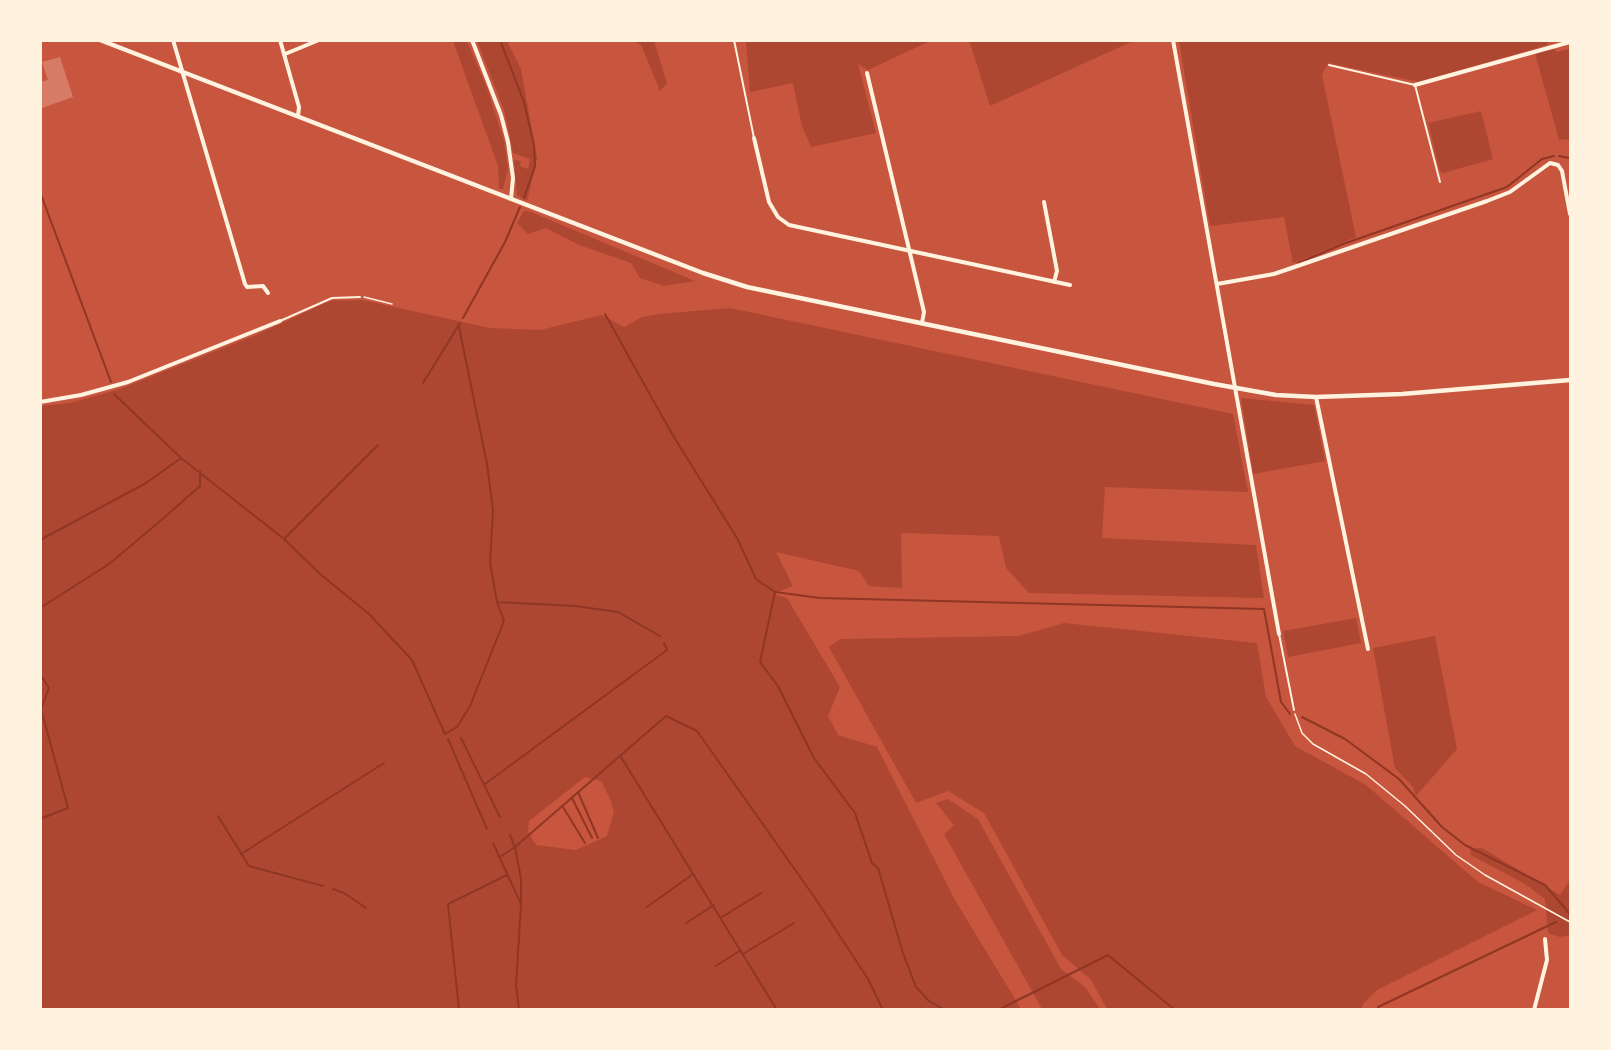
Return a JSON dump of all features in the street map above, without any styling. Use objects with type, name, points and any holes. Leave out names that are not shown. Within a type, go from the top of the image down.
[{"type":"street","points":[[100,40],[523,204],[704,273],[747,287],[1233,388],[1316,397],[1428,393],[1570,380]]},
{"type":"street","points":[[173,40],[244,284],[247,287],[263,286],[268,293]]},
{"type":"street","points":[[280,40],[299,106],[298,116]]},
{"type":"street","points":[[285,54],[319,40]]},
{"type":"street","points":[[472,40],[501,115],[508,142],[513,178],[511,199]]},
{"type":"street","points":[[1173,40],[1217,284],[1233,388],[1280,634]]},
{"type":"street","points":[[1415,86],[1570,42]]},
{"type":"street","points":[[867,73],[924,312],[922,323]]},
{"type":"street","points":[[754,138],[769,202],[783,222],[1070,285]]},
{"type":"street","points":[[1217,284],[1274,274],[1487,201],[1510,192],[1550,163],[1558,165],[1562,171],[1570,214]]},
{"type":"street","points":[[1044,202],[1057,271],[1054,282]]},
{"type":"street","points":[[40,402],[81,395],[128,382],[280,321]]},
{"type":"street","points":[[1316,397],[1368,649]]},
{"type":"street","points":[[1534,1010],[1546,967],[1545,939]]},
{"type":"lane","points":[[734,40],[754,138]]},
{"type":"lane","points":[[1329,66],[1415,86],[1440,182]]},
{"type":"lane","points":[[280,321],[332,298],[360,297]]},
{"type":"lane","points":[[1280,634],[1294,710]]},
{"type":"path","points":[[360,297],[392,304]]},
{"type":"path","points":[[1294,710],[1300,729],[1313,744],[1366,774],[1405,806],[1456,855],[1485,875],[1570,922]]},
{"type":"shaded area","points":[[969,40],[1133,40],[1133,41],[990,106]]},
{"type":"shaded area","points":[[1179,40],[1549,41],[1547,45],[1419,82],[1328,63],[1322,75],[1356,237],[1293,263],[1284,217],[1210,226]]},
{"type":"shaded area","points":[[453,41],[467,41],[487,88],[504,141],[508,169],[503,189],[499,189],[498,166]]},
{"type":"shaded area","points":[[477,41],[507,41],[521,69],[537,158],[527,201],[517,195],[514,160],[521,161],[520,166],[528,169],[530,159],[513,153],[504,110]]},
{"type":"shaded area","points":[[633,41],[654,41],[667,83],[660,91],[641,45]]},
{"type":"shaded area","points":[[746,41],[930,41],[868,70],[858,64],[876,133],[811,147],[802,126],[793,83],[750,92]]},
{"type":"shaded area","points":[[1554,49],[1557,52],[1570,49],[1570,139],[1559,140],[1535,53]]},
{"type":"shaded area","points":[[1481,111],[1493,159],[1440,172],[1428,123]]},
{"type":"shaded area","points":[[524,211],[695,281],[664,286],[640,278],[631,263],[579,245],[546,228],[528,234],[517,223]]},
{"type":"shaded area","points":[[362,300],[490,328],[540,330],[602,315],[624,327],[642,317],[730,308],[1233,414],[1248,492],[1105,487],[1102,538],[1256,545],[1264,598],[1029,593],[1006,568],[999,536],[901,533],[902,588],[869,586],[859,571],[776,552],[793,586],[773,594],[787,598],[840,687],[828,716],[838,735],[877,747],[955,900],[1021,1009],[41,1009],[41,406],[70,403],[117,390],[256,335],[330,301]],"holes":[[[585,777],[601,781],[614,812],[607,836],[576,850],[536,845],[528,832],[529,821]]]},
{"type":"shaded area","points":[[1241,398],[1314,405],[1325,461],[1253,474]]},
{"type":"shaded area","points":[[1356,618],[1361,643],[1288,657],[1283,631]]},
{"type":"shaded area","points":[[1064,623],[1257,643],[1266,697],[1295,746],[1366,785],[1478,882],[1537,910],[1377,990],[1363,1004],[1362,1009],[1107,1009],[1091,980],[1062,955],[984,813],[948,791],[916,803],[829,647],[840,639],[1019,636]]},
{"type":"shaded area","points":[[1435,636],[1457,749],[1416,796],[1413,787],[1395,768],[1373,648]]},
{"type":"shaded area","points":[[948,799],[978,819],[1061,969],[1085,987],[1100,1009],[1042,1009],[944,834],[954,825],[936,803]]},
{"type":"shaded area","points":[[1482,848],[1560,895],[1570,880],[1570,935],[1560,937],[1548,933],[1545,899],[1525,884],[1471,855],[1470,849]]},
{"type":"building","points":[[60,57],[73,97],[42,108],[40,82],[48,80],[42,62]]},
{"type":"waterway","points":[[500,40],[524,102],[534,145],[535,166],[524,198]]},
{"type":"waterway","points":[[1298,263],[1343,244],[1507,187],[1542,159],[1554,156]]},
{"type":"waterway","points":[[1559,156],[1570,158]]},
{"type":"waterway","points":[[40,192],[111,382]]},
{"type":"waterway","points":[[463,318],[505,242],[520,207]]},
{"type":"waterway","points":[[605,314],[672,434],[737,538],[756,579],[775,592],[760,662],[778,686],[814,758],[855,813],[872,863],[878,868],[903,953],[916,987],[929,1001],[945,1010]]},
{"type":"waterway","points":[[423,383],[460,323]]},
{"type":"waterway","points":[[114,394],[181,458],[284,539],[320,574],[369,614],[412,660],[445,734],[457,727],[470,706],[504,621],[497,602],[490,563],[493,510],[487,464],[459,327]]},
{"type":"waterway","points":[[285,538],[378,445]]},
{"type":"waterway","points":[[40,540],[146,483],[181,458]]},
{"type":"waterway","points":[[40,608],[109,564],[159,522],[200,486],[200,471]]},
{"type":"waterway","points":[[775,592],[820,598],[1264,609],[1281,702],[1290,714]]},
{"type":"waterway","points":[[497,602],[575,606],[618,612],[660,636]]},
{"type":"waterway","points":[[485,784],[667,650],[664,643]]},
{"type":"waterway","points":[[40,674],[49,688],[41,709],[68,808],[40,819]]},
{"type":"waterway","points":[[500,857],[515,847],[666,716],[697,731],[815,898],[868,979],[883,1010]]},
{"type":"waterway","points":[[1302,717],[1345,739],[1399,779],[1442,827],[1465,845],[1545,885],[1570,914]]},
{"type":"waterway","points":[[461,738],[500,817]]},
{"type":"waterway","points":[[448,739],[487,829]]},
{"type":"waterway","points":[[621,757],[777,1010]]},
{"type":"waterway","points":[[241,854],[384,763]]},
{"type":"waterway","points":[[578,792],[598,838]]},
{"type":"waterway","points":[[572,798],[592,838]]},
{"type":"waterway","points":[[563,807],[585,843]]},
{"type":"waterway","points":[[218,816],[249,866],[323,886]]},
{"type":"waterway","points":[[510,835],[515,847],[521,879],[521,902]]},
{"type":"waterway","points":[[493,843],[521,904],[516,985],[519,1010]]},
{"type":"waterway","points":[[647,907],[693,874]]},
{"type":"waterway","points":[[459,1010],[448,904],[507,875]]},
{"type":"waterway","points":[[333,889],[344,893],[366,908]]},
{"type":"waterway","points":[[722,917],[761,893]]},
{"type":"waterway","points":[[686,923],[714,905]]},
{"type":"waterway","points":[[1378,1010],[1378,1007],[1556,922]]},
{"type":"waterway","points":[[743,954],[794,923]]},
{"type":"waterway","points":[[716,966],[741,950]]},
{"type":"waterway","points":[[998,1010],[1108,955],[1175,1010]]}]
